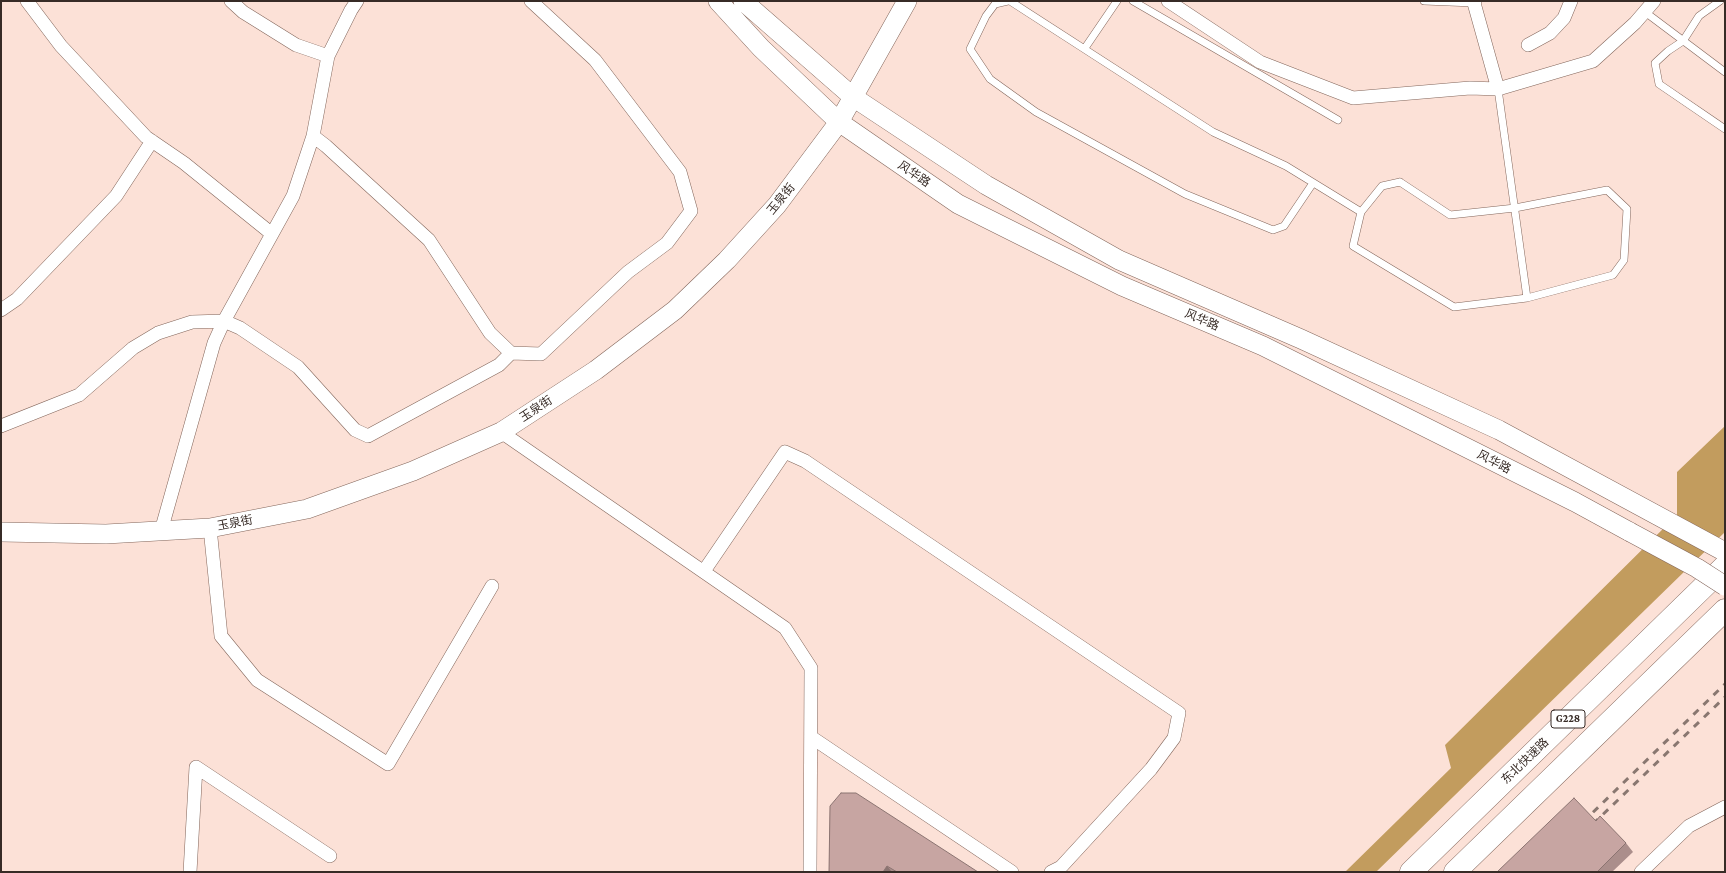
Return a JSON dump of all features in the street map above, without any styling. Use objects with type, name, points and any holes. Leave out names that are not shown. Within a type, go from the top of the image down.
[{"type":"highway","name":"东北快速路","points":[[1411,872],[1725,566]]},
{"type":"highway","name":"G228","points":[[1455,872],[1725,610]]},
{"type":"street","points":[[28,1],[61,46],[146,137],[184,163],[272,234]]},
{"type":"street","points":[[230,1],[243,12],[296,45],[328,56]]},
{"type":"street","points":[[161,531],[214,343],[224,321],[293,196],[313,136],[328,56],[357,1]]},
{"type":"street","points":[[313,136],[332,151],[429,240],[490,333],[511,353],[541,354],[628,272],[667,243],[691,211],[680,172],[595,60],[531,1]]},
{"type":"street","name":"风华路","points":[[718,1],[761,48],[839,122],[958,204],[1122,286],[1262,346],[1575,502],[1697,568],[1725,586]]},
{"type":"street","points":[[743,1],[853,97],[986,185],[1119,260],[1301,339],[1499,430],[1725,552]]},
{"type":"street","name":"玉泉街","points":[[1,532],[106,534],[210,528],[307,509],[413,471],[501,432],[596,370],[674,310],[727,260],[777,205],[839,122],[907,1]]},
{"type":"street","points":[[1168,1],[1260,62],[1353,98],[1470,88],[1498,89],[1593,61],[1635,23],[1654,1]]},
{"type":"street","points":[[1528,45],[1550,33],[1564,18],[1570,1]]},
{"type":"street","points":[[1474,2],[1498,89]]},
{"type":"street","points":[[1,310],[17,299],[116,196],[152,141]]},
{"type":"street","points":[[1,426],[79,395],[133,348],[158,333],[192,322],[224,321],[240,328],[298,367],[355,430],[368,436],[499,364],[511,353]]},
{"type":"street","points":[[501,432],[786,628],[811,668],[810,872]]},
{"type":"street","points":[[704,571],[785,452],[805,461],[1179,713],[1174,738],[1151,769],[1061,867],[1051,872]]},
{"type":"street","points":[[210,528],[221,636],[257,680],[388,764],[492,586]]},
{"type":"street","points":[[811,737],[1012,872]]},
{"type":"street","points":[[190,872],[196,767],[330,856]]},
{"type":"street","points":[[1641,872],[1689,826],[1725,807]]},
{"type":"lane","points":[[1313,183],[1284,226],[1273,230],[1185,194],[1036,112],[990,80],[970,49],[986,16],[995,4],[1009,1],[1085,48],[1213,132],[1286,166],[1361,212]]},
{"type":"lane","points":[[1085,48],[1117,1]]},
{"type":"lane","points":[[1133,1],[1338,120]]},
{"type":"lane","points":[[1424,1],[1474,2]]},
{"type":"lane","points":[[1720,1],[1700,16],[1684,41],[1668,51],[1655,63],[1659,84],[1725,129]]},
{"type":"lane","points":[[1645,12],[1725,72]]},
{"type":"lane","points":[[1498,89],[1527,298]]},
{"type":"lane","points":[[1400,182],[1450,215],[1515,208],[1607,190],[1627,209],[1624,260],[1613,275],[1527,298],[1454,306],[1353,246],[1361,212],[1382,186],[1400,182]]},
{"type":"shaded area","points":[[1725,426],[1725,532],[1376,872],[1345,872],[1451,768],[1445,745],[1677,515],[1677,472]]},
{"type":"building","points":[[841,793],[856,793],[978,872],[897,872],[887,866],[883,872],[829,872],[830,806]]},
{"type":"building","points":[[1574,798],[1596,821],[1600,816],[1626,843],[1597,872],[1497,872]]},
{"type":"railway","points":[[1583,822],[1725,684]]},
{"type":"railway","points":[[1593,824],[1725,697]]}]
